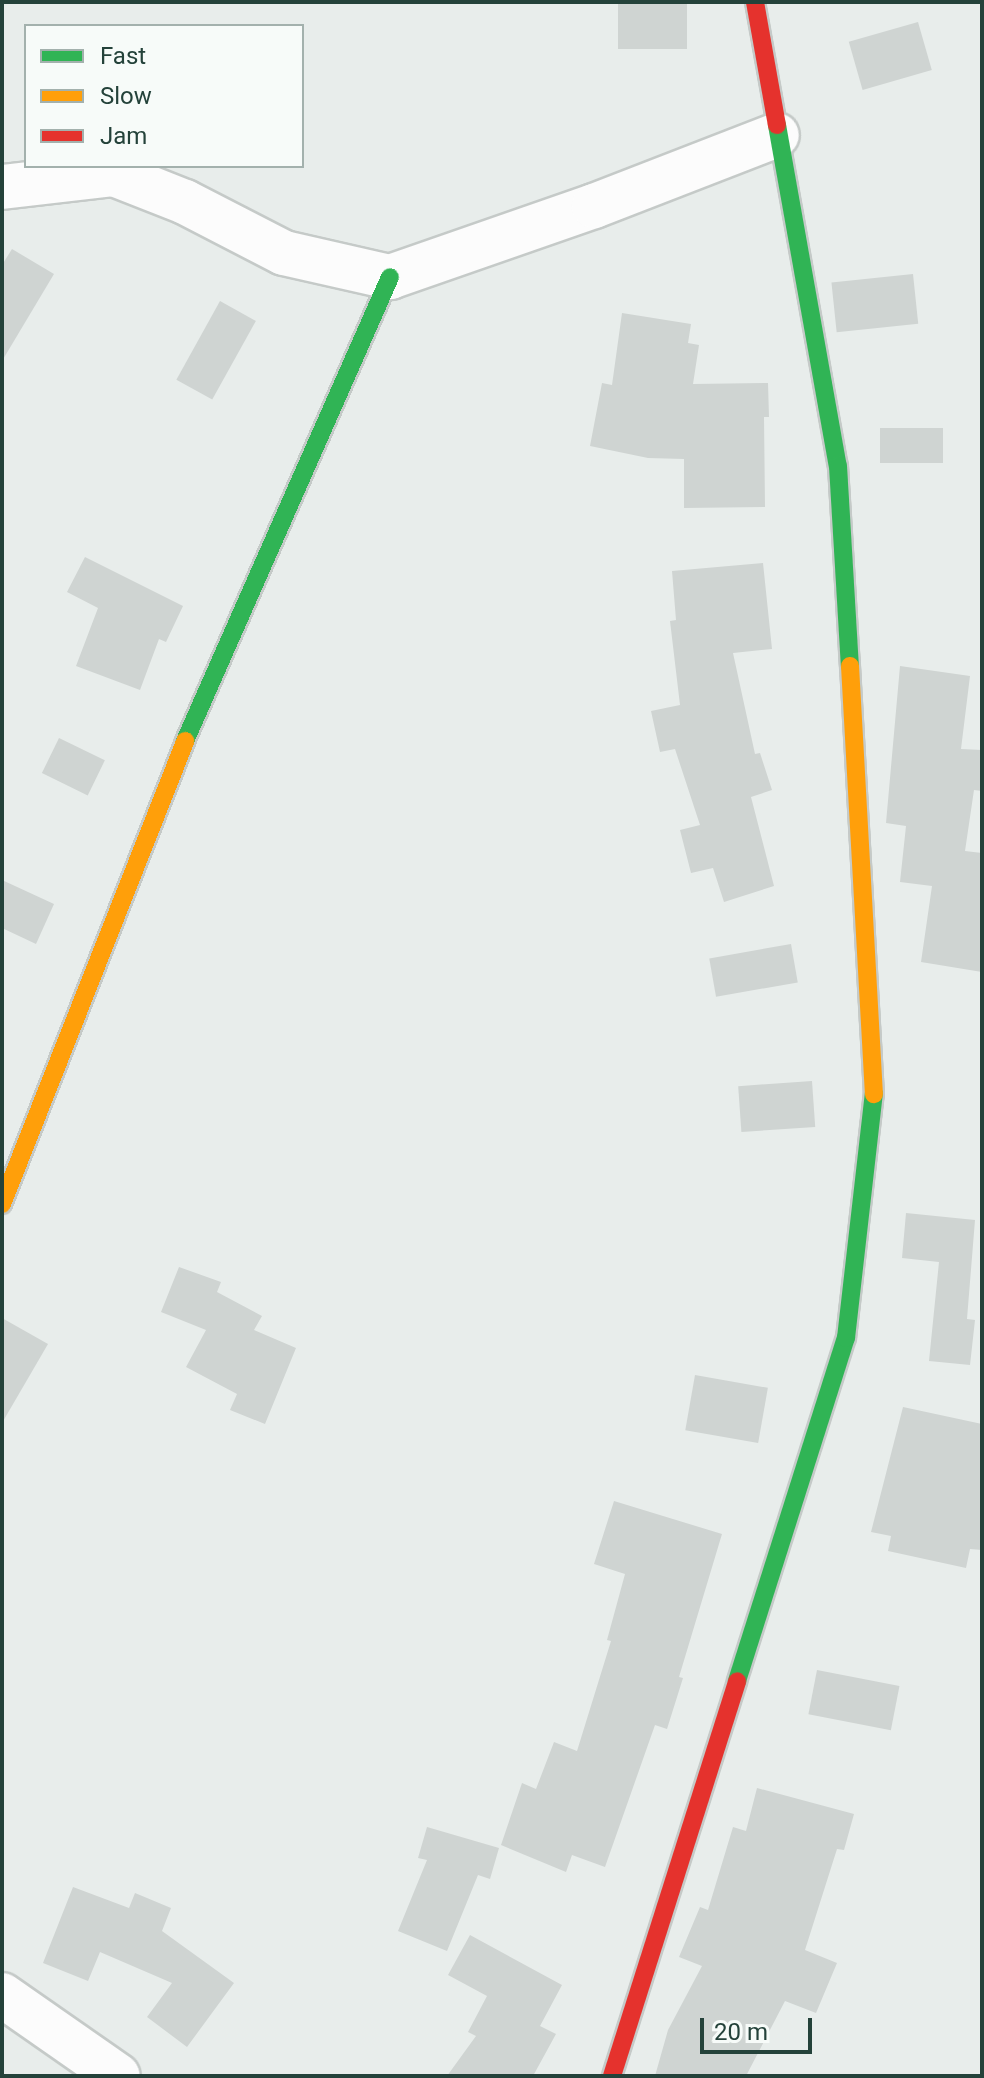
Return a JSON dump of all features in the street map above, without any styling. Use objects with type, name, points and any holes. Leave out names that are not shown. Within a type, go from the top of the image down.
[{"type":"street","points":[[612,2076],[846,1338],[875,1103],[838,466],[755,2]]},
{"type":"street","points":[[2,187],[114,174],[185,202],[284,253],[390,277],[594,206],[777,135]]},
{"type":"street","points":[[2,1204],[172,770],[390,277]]},
{"type":"street","points":[[2,1995],[118,2076]]},
{"type":"building","points":[[618,2],[687,2],[687,49],[618,49]]},
{"type":"building","points":[[918,22],[932,70],[863,90],[849,42]]},
{"type":"building","points":[[12,249],[54,274],[2,361],[2,265]]},
{"type":"building","points":[[913,274],[918,324],[837,332],[831,283]]},
{"type":"building","points":[[220,301],[256,321],[212,400],[176,380]]},
{"type":"building","points":[[622,313],[691,324],[688,343],[699,345],[693,384],[768,383],[769,417],[764,417],[765,507],[684,508],[684,459],[648,458],[590,446],[602,383],[612,385]]},
{"type":"building","points":[[880,428],[943,428],[943,463],[880,463]]},
{"type":"building","points":[[85,557],[183,606],[166,642],[159,639],[140,690],[76,666],[98,608],[67,592]]},
{"type":"building","points":[[763,563],[772,649],[733,653],[755,754],[760,753],[772,790],[751,797],[774,886],[724,902],[713,868],[691,873],[680,830],[700,825],[675,749],[660,752],[651,711],[680,705],[670,621],[676,620],[672,571]]},
{"type":"building","points":[[900,666],[970,676],[961,749],[982,750],[982,791],[974,790],[965,851],[982,853],[982,972],[921,962],[932,886],[900,882],[906,826],[886,823]]},
{"type":"building","points":[[59,738],[105,760],[88,795],[42,773]]},
{"type":"building","points":[[2,880],[54,904],[36,944],[2,928]]},
{"type":"building","points":[[791,944],[798,982],[716,997],[709,958]]},
{"type":"building","points":[[812,1081],[815,1127],[741,1132],[738,1086]]},
{"type":"building","points":[[906,1213],[975,1220],[967,1319],[975,1320],[970,1365],[929,1361],[939,1262],[902,1258]]},
{"type":"building","points":[[179,1267],[221,1282],[217,1292],[262,1316],[254,1330],[296,1348],[265,1424],[230,1410],[237,1394],[186,1367],[206,1330],[161,1312]]},
{"type":"building","points":[[2,1318],[48,1344],[2,1423]]},
{"type":"building","points":[[695,1375],[768,1388],[758,1443],[685,1430]]},
{"type":"building","points":[[903,1407],[982,1424],[982,1550],[970,1549],[966,1568],[888,1551],[891,1536],[871,1532]]},
{"type":"building","points":[[614,1501],[722,1534],[679,1677],[683,1678],[667,1729],[655,1725],[605,1867],[572,1855],[566,1872],[501,1845],[522,1783],[536,1789],[554,1742],[577,1751],[611,1641],[607,1640],[625,1574],[594,1564]]},
{"type":"building","points":[[817,1670],[899,1686],[891,1730],[808,1714]]},
{"type":"building","points":[[757,1788],[854,1814],[844,1850],[837,1849],[805,1950],[837,1963],[816,2013],[785,2001],[746,2076],[655,2076],[668,2030],[702,1966],[679,1957],[700,1907],[708,1910],[733,1827],[746,1831]]},
{"type":"building","points":[[427,1827],[499,1848],[490,1879],[478,1875],[447,1951],[398,1931],[427,1860],[418,1858]]},
{"type":"building","points":[[73,1887],[129,1908],[135,1893],[171,1908],[162,1931],[234,1983],[187,2047],[147,2017],[172,1983],[100,1952],[88,1981],[43,1963]]},
{"type":"building","points":[[470,1935],[562,1985],[540,2026],[556,2034],[533,2076],[447,2076],[476,2036],[468,2032],[487,1996],[448,1975]]},
{"type":"traffic: fast","points":[[777,125],[838,466],[850,666]]},
{"type":"traffic: fast","points":[[185,741],[390,277]]},
{"type":"traffic: fast","points":[[737,1681],[846,1338],[874,1094]]},
{"type":"traffic: slow","points":[[850,666],[874,1094]]},
{"type":"traffic: slow","points":[[2,1204],[185,741]]},
{"type":"traffic: jam","points":[[755,2],[777,125]]},
{"type":"traffic: jam","points":[[612,2076],[737,1681]]}]
